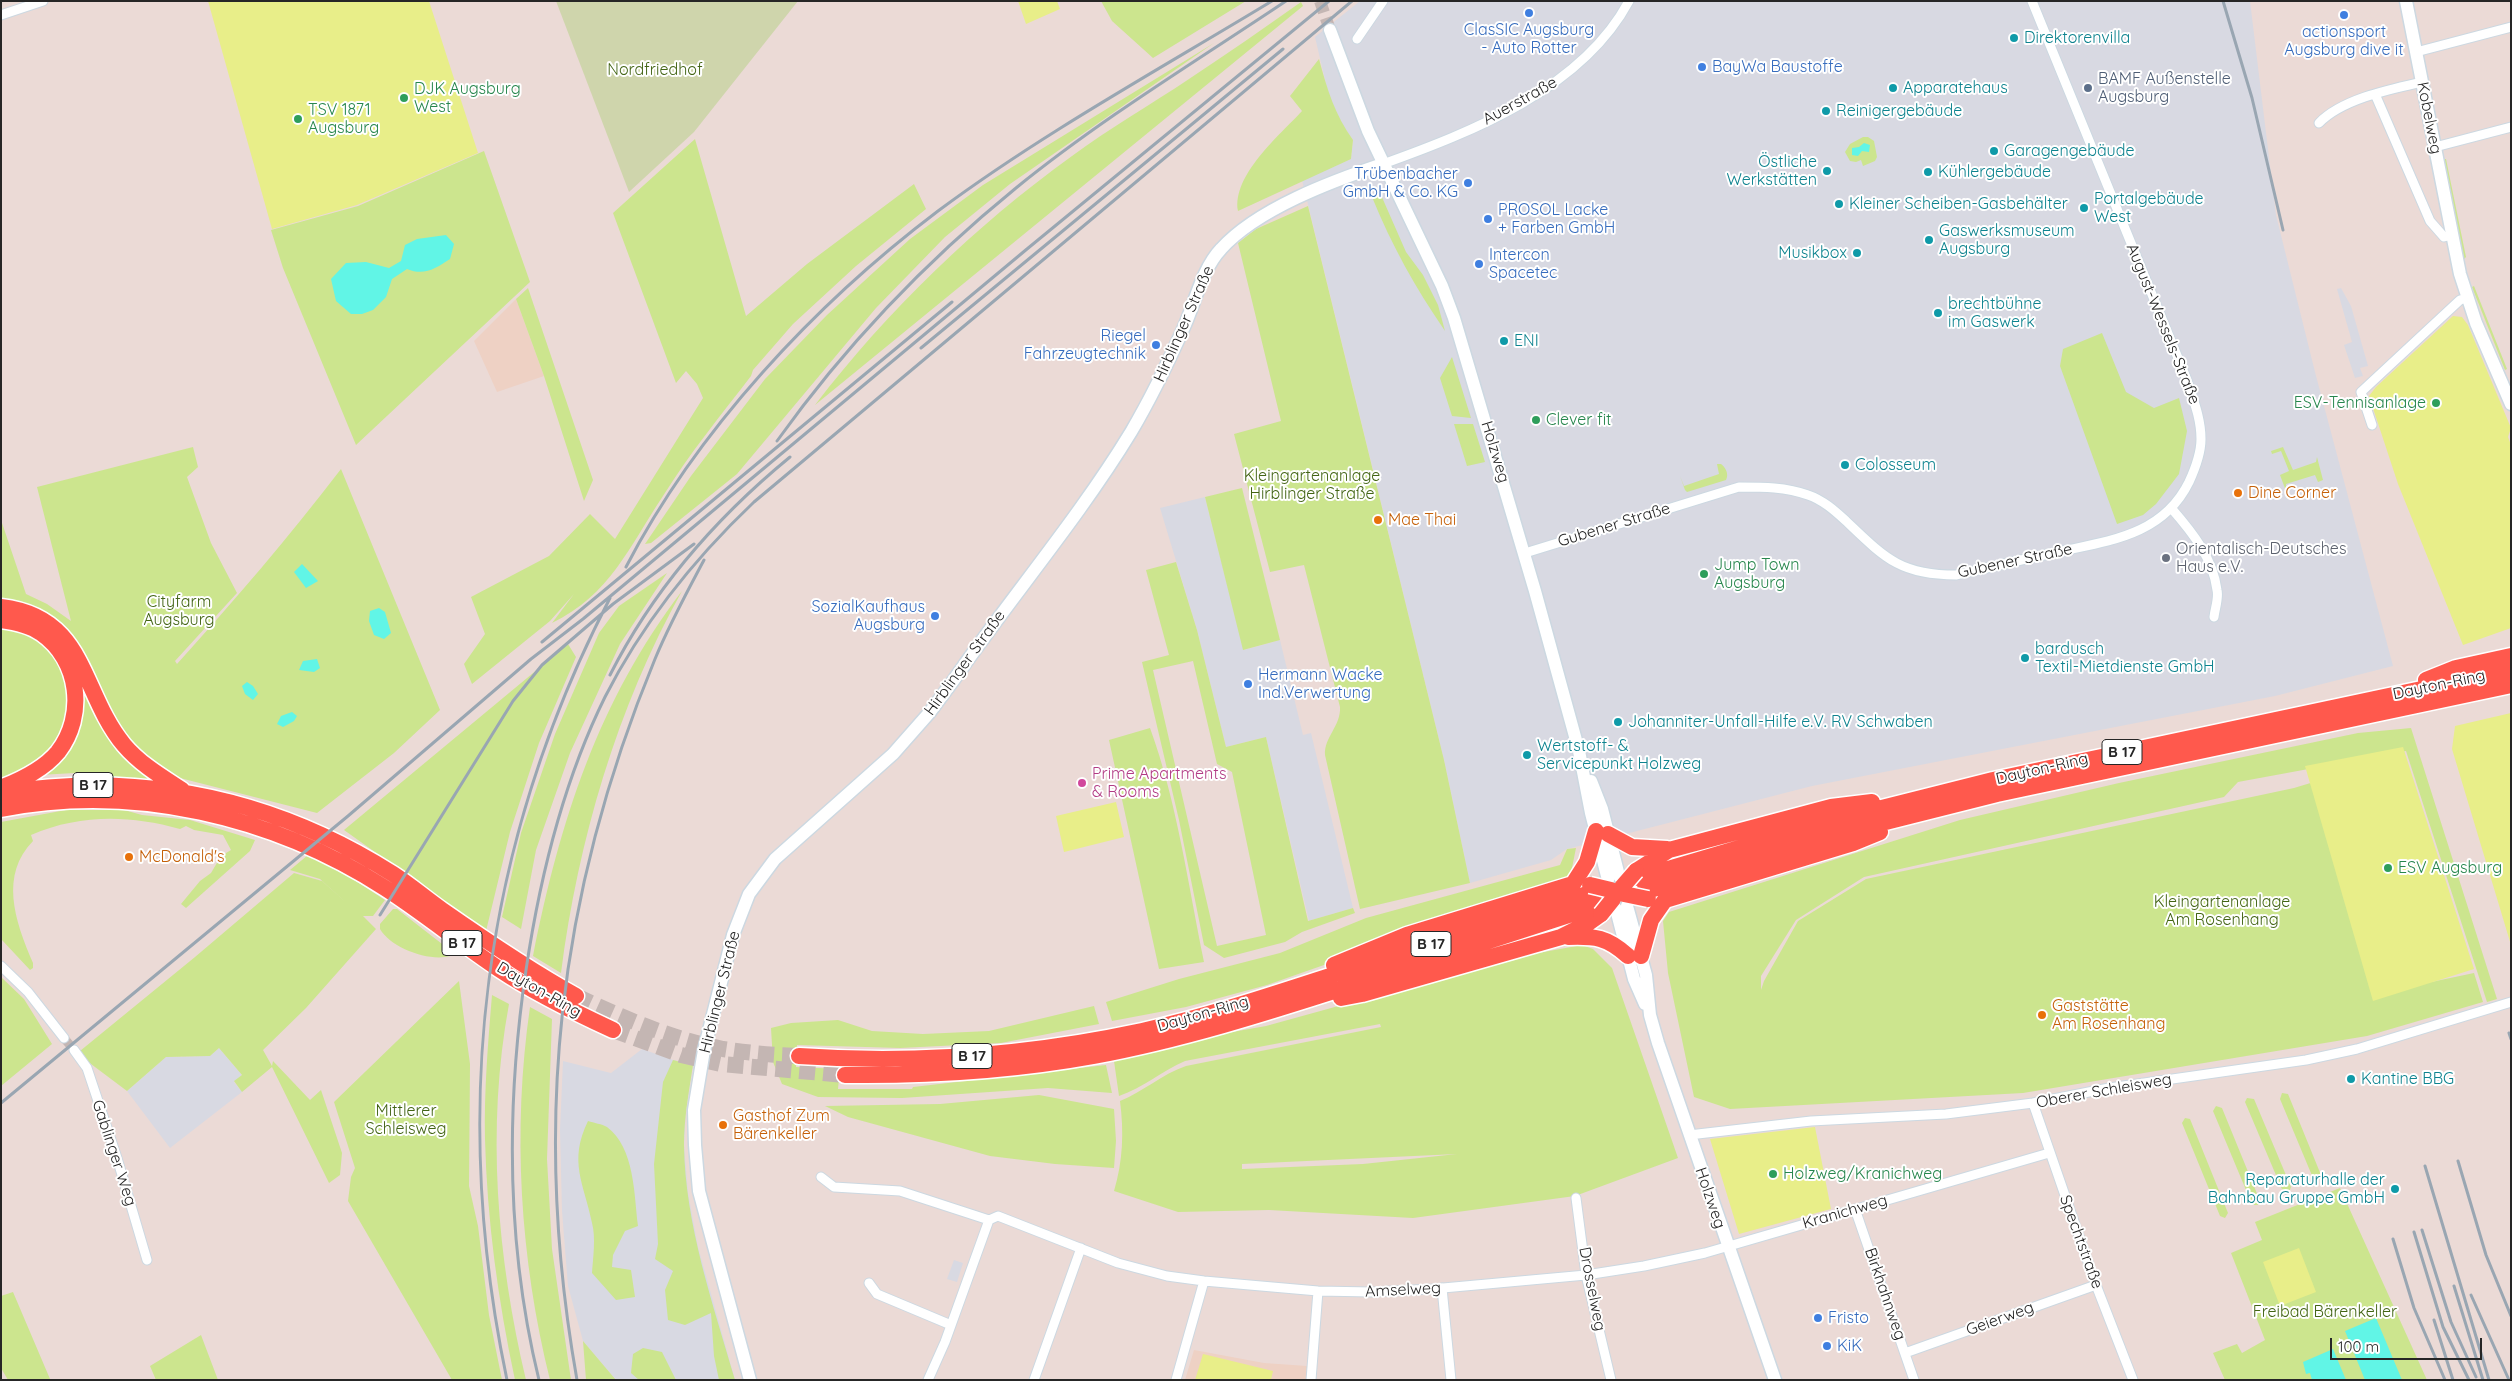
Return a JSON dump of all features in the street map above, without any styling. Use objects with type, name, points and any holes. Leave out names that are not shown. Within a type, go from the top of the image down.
[{"type":"highway","points":[[1,607],[19,609],[56,629],[77,656],[109,723],[124,746],[144,764],[186,793]]},
{"type":"highway","points":[[1,620],[17,622],[40,632],[56,646],[68,664],[74,683],[76,702],[74,720],[66,739],[57,753],[42,767],[21,780],[1,788]]},
{"type":"highway","points":[[2397,693],[2456,668],[2511,656]]},
{"type":"highway","name":"Dayton-Ring","points":[[1641,885],[1759,841],[1904,802],[2120,752],[2511,670]]},
{"type":"highway","name":"Dayton-Ring","points":[[1641,885],[1764,855],[1916,814],[2133,764],[2511,686]]},
{"type":"highway","points":[[2408,707],[2462,706],[2511,697]]},
{"type":"highway","name":"B 17","points":[[1,793],[61,786],[104,785],[186,793]]},
{"type":"highway","name":"Dayton-Ring","points":[[186,793],[242,806],[287,820],[329,838],[394,875],[508,956],[576,996]]},
{"type":"highway","name":"Dayton-Ring","points":[[1,810],[71,801],[105,801],[168,806],[238,821],[316,849],[385,888],[500,969],[563,1006],[613,1030]]},
{"type":"highway","points":[[1573,884],[1602,833],[1638,848],[1669,850],[1830,806],[1862,802],[1904,802]]},
{"type":"highway","points":[[1560,937],[1598,937],[1634,956],[1651,920],[1665,900],[1853,843],[1916,814]]},
{"type":"highway","points":[[1273,1002],[1362,994],[1560,937],[1586,924],[1611,895],[1641,885],[1669,850]]},
{"type":"highway","points":[[1273,1002],[1328,967],[1407,935],[1573,884],[1611,895],[1641,885]]},
{"type":"highway","points":[[1641,885],[1665,900]]},
{"type":"highway","name":"Dayton-Ring","points":[[845,1075],[942,1074],[1017,1067],[1084,1057],[1181,1036],[1273,1002],[1611,895]]},
{"type":"highway","name":"Dayton-Ring","points":[[800,1056],[844,1060],[912,1059],[1024,1050],[1142,1031],[1273,1002]]},
{"type":"street","points":[[1,15],[20,5],[44,1]]},
{"type":"street","points":[[1357,39],[1383,1]]},
{"type":"street","name":"Auerstraße","points":[[1383,164],[1488,120],[1555,83],[1589,55],[1615,24],[1628,1]]},
{"type":"street","name":"August-Wessels-Straße","points":[[2032,1],[2187,380],[2198,416],[2201,440],[2198,461],[2187,486],[2172,509]]},
{"type":"street","name":"Kobelweg","points":[[2406,1],[2452,235],[2467,298],[2511,404]]},
{"type":"street","points":[[2416,52],[2511,27]]},
{"type":"street","points":[[1330,30],[1343,69],[1383,164]]},
{"type":"street","points":[[2319,123],[2328,114],[2375,94],[2422,82]]},
{"type":"street","name":"Kobelweg","points":[[2375,94],[2430,221],[2444,237],[2452,235]]},
{"type":"street","points":[[2435,147],[2511,127]]},
{"type":"street","name":"Holzweg","points":[[1383,164],[1442,286],[1451,310],[1525,553],[1602,833],[1611,895],[1634,956],[1650,1015],[1689,1135],[1775,1380]]},
{"type":"street","name":"Hirblinger Straße","points":[[750,1380],[699,1191],[694,1128],[698,1084],[707,1036],[733,935],[749,894],[775,859],[900,747],[954,681],[1094,488],[1128,436],[1160,380],[1209,269],[1219,251],[1240,231],[1274,209],[1383,164]]},
{"type":"street","points":[[2372,425],[2361,392],[2460,300],[2467,298]]},
{"type":"street","name":"Gubener Straße","points":[[1525,553],[1740,487],[1772,487],[1809,495],[1834,510],[1891,561],[1912,570],[1944,575],[1956,575],[2119,538],[2156,521],[2172,509]]},
{"type":"street","points":[[2172,509],[2195,537],[2214,576],[2218,592],[2214,617]]},
{"type":"street","points":[[1,966],[28,992],[64,1038]]},
{"type":"street","name":"Oberer Schleisweg","points":[[1689,1135],[1811,1121],[1946,1114],[2033,1103],[2102,1089],[2313,1059],[2357,1049],[2511,1002]]},
{"type":"street","name":"Gablinger Weg","points":[[74,1050],[87,1068],[117,1158],[147,1260]]},
{"type":"street","name":"Spechtstraße","points":[[2033,1103],[2096,1285],[2134,1380]]},
{"type":"street","name":"Kranichweg","points":[[1727,1246],[2049,1153]]},
{"type":"street","name":"Amselweg","points":[[821,1177],[834,1187],[900,1191],[989,1220],[998,1216],[1118,1263],[1168,1276],[1318,1291],[1372,1292],[1442,1288],[1586,1275],[1644,1266],[1727,1246]]},
{"type":"street","name":"Drosselweg","points":[[1576,1198],[1586,1275],[1611,1380]]},
{"type":"street","name":"Birkhahnweg","points":[[1855,1209],[1914,1380]]},
{"type":"street","points":[[928,1380],[951,1325],[989,1220]]},
{"type":"street","points":[[1034,1380],[1081,1248]]},
{"type":"street","points":[[1176,1380],[1204,1281]]},
{"type":"street","points":[[869,1283],[877,1294],[951,1325]]},
{"type":"street","name":"Geierweg","points":[[1905,1353],[2096,1285]]},
{"type":"street","points":[[1442,1288],[1451,1380]]},
{"type":"street","points":[[1311,1380],[1318,1291]]},
{"type":"shaded area","points":[[1360,1],[2250,1],[2276,215],[2315,372],[2393,666],[2275,696],[1812,786],[1567,849],[1551,860],[1470,883],[1444,760],[1302,180],[1351,159],[1353,140],[1343,126],[1329,97],[1315,37]]},
{"type":"shaded area","points":[[2341,288],[2351,306],[2368,366],[2360,368],[2363,376],[2355,378],[2344,345],[2352,342],[2337,289]]},
{"type":"shaded area","points":[[516,299],[544,376],[497,392],[474,341]]},
{"type":"shaded area","points":[[1205,497],[1244,650],[1280,640],[1303,735],[1311,733],[1353,908],[1309,921],[1266,737],[1226,747],[1197,630],[1160,508]]},
{"type":"shaded area","points":[[219,1048],[242,1075],[234,1082],[242,1092],[170,1148],[127,1091],[166,1057],[210,1056]]},
{"type":"shaded area","points":[[642,1049],[693,1065],[686,1109],[684,1145],[688,1193],[698,1247],[735,1380],[616,1380],[583,1341],[568,1286],[562,1211],[560,1130],[563,1061],[611,1073]]},
{"type":"shaded area","points":[[954,1260],[963,1263],[957,1282],[947,1279]]},
{"type":"shaded area","points":[[1194,1350],[1264,1363],[1307,1366],[1306,1380],[1185,1380]]},
{"type":"green space","points":[[208,1],[429,1],[478,153],[357,205],[272,229]]},
{"type":"green space","name":"Nordfriedhof","points":[[556,1],[798,1],[694,132],[629,192]]},
{"type":"green space","points":[[1018,1],[1057,1],[1060,9],[1026,24]]},
{"type":"green space","points":[[1101,1],[1246,1],[1153,58],[1112,21]]},
{"type":"green space","points":[[1301,2],[1303,6],[815,405],[872,336],[903,303],[967,240],[1001,211],[1086,146],[1203,70]]},
{"type":"green space","points":[[1214,43],[1010,184],[945,237],[876,308],[737,474],[651,543],[645,544],[691,476],[765,379],[827,315],[910,239],[983,185]]},
{"type":"green space","points":[[1319,59],[1332,101],[1341,121],[1353,140],[1351,159],[1238,211],[1238,197],[1242,184],[1250,170],[1270,144],[1302,111],[1290,96]]},
{"type":"green space","points":[[1863,137],[1868,137],[1874,141],[1877,157],[1875,161],[1863,166],[1861,160],[1856,162],[1850,161],[1845,152],[1850,144]]},
{"type":"green space","points":[[695,139],[746,316],[807,264],[914,184],[926,209],[856,266],[793,324],[753,370],[751,376],[684,465],[628,551],[604,584],[572,612],[552,623],[574,594],[550,621],[472,684],[464,664],[485,634],[471,597],[549,556],[590,514],[615,539],[703,398],[697,384],[686,371],[676,383],[613,213]]},
{"type":"green space","points":[[484,151],[530,282],[356,445],[283,268],[271,230],[358,206]]},
{"type":"green space","points":[[2443,159],[2446,159],[2466,257],[2464,259]]},
{"type":"green space","points":[[1381,195],[1406,252],[1423,275],[1438,305],[1445,331],[1414,282],[1388,232],[1372,197]]},
{"type":"green space","name":"Kleingartenanlage Hirblinger Straße","points":[[1308,206],[1444,760],[1470,883],[1360,909],[1325,755],[1327,743],[1340,714],[1340,707],[1304,565],[1270,572],[1234,434],[1281,421],[1238,243],[1256,229]]},
{"type":"green space","points":[[2474,286],[2507,369],[2505,370],[2472,287]]},
{"type":"green space","points":[[528,288],[593,480],[584,501],[544,376],[516,299]]},
{"type":"green space","points":[[2453,316],[2462,317],[2468,325],[2511,428],[2508,437],[2511,445],[2511,628],[2463,645],[2398,484],[2369,396],[2376,387]]},
{"type":"green space","points":[[2102,333],[2126,392],[2154,408],[2179,398],[2187,431],[2179,474],[2156,504],[2143,515],[2117,524],[2060,366],[2063,349]]},
{"type":"green space","points":[[1452,357],[1471,418],[1452,416],[1440,378]]},
{"type":"green space","points":[[1454,424],[1473,424],[1485,462],[1467,466]]},
{"type":"green space","name":"Cityfarm Augsburg","points":[[193,447],[198,467],[187,477],[211,543],[237,593],[175,661],[177,664],[261,568],[341,469],[440,710],[394,753],[317,813],[176,777],[136,750],[39,610],[22,603],[1,600],[1,520],[26,594],[47,604],[71,621],[37,487]]},
{"type":"green space","points":[[2283,447],[2293,470],[2316,462],[2317,457],[2323,480],[2318,482],[2315,475],[2286,484],[2286,491],[2280,475],[2289,471],[2281,451],[2272,454],[2271,451]]},
{"type":"green space","points":[[1717,464],[1721,464],[1726,469],[1726,480],[1687,492],[1685,490],[1680,476],[1684,486],[1719,474]]},
{"type":"green space","points":[[1242,488],[1280,640],[1243,650],[1205,497]]},
{"type":"green space","points":[[1176,562],[1197,630],[1226,747],[1266,737],[1308,921],[1353,908],[1355,913],[1302,932],[1285,942],[1224,958],[1204,945],[1179,820],[1142,662],[1169,655],[1146,570]],"holes":[[[1193,661],[1217,764],[1232,772],[1266,935],[1217,946],[1153,670]]]},
{"type":"green space","points":[[667,573],[620,644],[570,753],[536,850],[521,929],[502,917],[521,833],[555,734],[599,633],[619,606]]},
{"type":"green space","points":[[682,591],[638,681],[604,776],[578,874],[568,923],[561,973],[533,956],[556,857],[570,810],[586,764],[605,719],[627,675]]},
{"type":"green space","points":[[1,625],[34,634],[50,646],[64,670],[67,683],[68,712],[59,738],[46,754],[21,770],[1,778]]},
{"type":"green space","points":[[568,644],[576,657],[539,743],[510,832],[486,931],[344,830]]},
{"type":"green space","points":[[77,666],[161,782],[101,778],[75,773],[39,775],[61,755],[74,668]]},
{"type":"green space","name":"ESV Augsburg","points":[[2511,713],[2511,945],[2452,749],[2455,726]]},
{"type":"green space","points":[[1150,728],[1175,814],[1204,962],[1159,969],[1109,740]]},
{"type":"green space","name":"Kleingartenanlage Am Rosenhang","points":[[2411,728],[2497,999],[2487,1002],[2406,751],[2238,782],[2224,797],[1864,877],[1796,920],[1761,976],[1761,990],[1764,981],[1798,921],[1866,879],[2294,788],[2317,781],[2417,985],[2474,973],[2483,1002],[2367,1036],[2023,1093],[1730,1109],[1694,1097],[1668,973],[1663,921],[1669,912],[1960,820],[2119,783],[2358,733]]},
{"type":"green space","name":"ESV Augsburg","points":[[2403,747],[2474,969],[2373,1001],[2305,766]]},
{"type":"green space","points":[[1116,802],[1124,837],[1064,852],[1056,816]]},
{"type":"green space","points":[[66,810],[124,810],[142,815],[190,820],[255,840],[250,851],[186,908],[181,904],[200,881],[211,873],[221,856],[231,850],[223,835],[194,830],[186,826],[180,829],[142,821],[105,819],[68,823],[31,835],[33,841],[23,854],[16,868],[13,883],[13,898],[20,930],[33,963],[33,968],[30,970],[1,939],[1,822]]},
{"type":"green space","points":[[1576,848],[1572,868],[1566,880],[1267,985],[1186,1007],[1112,1021],[1106,1002],[1179,979],[1280,953],[1366,918],[1560,865],[1567,849]]},
{"type":"green space","points":[[308,855],[348,876],[385,900],[373,916],[363,916],[376,929],[306,1008],[263,1050],[272,1066],[273,1061],[310,1100],[321,1090],[342,1153],[340,1175],[329,1183],[272,1067],[242,1092],[234,1081],[242,1075],[219,1048],[210,1056],[166,1057],[127,1091],[87,1061],[80,1051],[294,873],[322,881],[349,905],[320,879],[290,870]]},
{"type":"green space","points":[[393,909],[397,909],[446,947],[452,954],[441,957],[422,955],[401,947],[385,936],[380,929],[380,924]]},
{"type":"green space","points":[[1582,945],[1593,949],[1612,968],[1678,1158],[1575,1196],[1413,1218],[1269,1210],[1178,1212],[1114,1191],[1122,1146],[1120,1101],[1177,1069],[1186,1066],[1381,1027],[1380,1024],[1185,1061],[1136,1089],[1119,1096],[1114,1061],[1221,1034],[1266,1026],[1516,957]],"holes":[[[1457,1154],[1363,1164],[1242,1169],[1242,1164]]]},
{"type":"green space","points":[[1,977],[24,999],[52,1044],[1,1086]]},
{"type":"green space","name":"Mittlerer Schleisweg","points":[[459,981],[470,1064],[469,1186],[478,1226],[489,1315],[502,1380],[452,1380],[348,1201],[351,1177],[355,1168],[334,1102]]},
{"type":"green space","points":[[492,995],[509,1004],[498,1098],[498,1192],[508,1287],[526,1380],[515,1380],[503,1320],[488,1200],[485,1103]]},
{"type":"green space","points":[[1094,1006],[1099,1024],[1001,1043],[900,1048],[797,1045],[796,1067],[840,1069],[838,1089],[912,1089],[913,1087],[1106,1065],[1112,1093],[1048,1088],[902,1098],[818,1097],[782,1084],[773,1062],[771,1028],[791,1023],[838,1020],[872,1031],[923,1034],[989,1031]]},
{"type":"green space","points":[[530,1007],[552,1019],[547,1159],[552,1249],[571,1380],[550,1380],[532,1288],[526,1241],[522,1194],[521,1100]]},
{"type":"green space","points":[[673,1060],[693,1065],[684,1135],[689,1204],[709,1293],[735,1380],[719,1380],[714,1356],[711,1313],[685,1325],[668,1320],[665,1290],[673,1271],[655,1259],[658,1244],[654,1164],[663,1082]]},
{"type":"green space","points":[[2282,1093],[2288,1094],[2321,1175],[2318,1180],[2313,1178],[2280,1099]]},
{"type":"green space","points":[[1039,1095],[1114,1109],[1116,1141],[1114,1168],[1055,1164],[990,1156],[848,1117],[825,1106],[940,1104]]},
{"type":"green space","points":[[2247,1098],[2254,1099],[2291,1187],[2289,1192],[2283,1191],[2281,1187],[2245,1102]]},
{"type":"green space","points":[[2216,1106],[2222,1108],[2260,1201],[2258,1205],[2254,1205],[2251,1202],[2213,1111]]},
{"type":"green space","points":[[2185,1118],[2190,1119],[2228,1213],[2225,1218],[2220,1216],[2182,1123]]},
{"type":"green space","points":[[588,1121],[607,1127],[616,1136],[623,1147],[632,1173],[638,1226],[625,1231],[613,1255],[612,1267],[631,1270],[635,1297],[616,1300],[592,1273],[594,1235],[578,1161],[582,1136]]},
{"type":"green space","name":"Holzweg/Kranichweg","points":[[1815,1127],[1831,1209],[1739,1234],[1710,1139]]},
{"type":"green space","name":"Freibad Bärenkeller","points":[[2340,1188],[2427,1380],[2225,1380],[2213,1353],[2237,1344],[2242,1353],[2265,1340],[2231,1253],[2262,1240],[2255,1222]]},
{"type":"green space","points":[[2299,1248],[2316,1292],[2280,1306],[2263,1262]]},
{"type":"green space","points":[[13,1292],[51,1380],[8,1380],[1,1368],[1,1296]]},
{"type":"green space","points":[[201,1335],[218,1380],[156,1380],[150,1366]]},
{"type":"green space","points":[[583,1341],[616,1380],[586,1380]]},
{"type":"green space","points":[[643,1348],[662,1352],[676,1380],[639,1380],[631,1373],[633,1354]]},
{"type":"green space","points":[[1203,1354],[1273,1371],[1271,1380],[1195,1380]]},
{"type":"water","points":[[1864,143],[1870,145],[1869,152],[1862,151],[1858,156],[1852,155],[1852,148],[1859,147]]},
{"type":"water","points":[[446,235],[454,244],[450,259],[424,272],[407,269],[392,279],[386,297],[373,310],[362,314],[351,314],[336,301],[331,279],[346,263],[366,262],[389,268],[401,261],[405,245],[417,239]]},
{"type":"water","points":[[302,564],[318,581],[306,588],[294,572]]},
{"type":"water","points":[[379,608],[385,612],[391,633],[384,639],[374,635],[369,621],[370,611]]},
{"type":"water","points":[[317,659],[320,668],[314,672],[299,670],[303,661]]},
{"type":"water","points":[[247,682],[253,686],[258,694],[253,700],[245,694],[242,686]]},
{"type":"water","points":[[292,712],[297,716],[294,721],[283,727],[277,724],[281,716]]},
{"type":"water","points":[[2376,1318],[2402,1380],[2365,1380],[2345,1331]]},
{"type":"water","points":[[2333,1349],[2346,1380],[2312,1380],[2310,1373],[2306,1374],[2303,1362]]},
{"type":"tunnel","points":[[1320,1],[1330,30]]},
{"type":"tunnel","points":[[576,996],[648,1027],[685,1040],[742,1052],[799,1056]]},
{"type":"tunnel","points":[[613,1030],[681,1055],[721,1064],[845,1075]]},
{"type":"tunnel","points":[[64,1038],[74,1050]]},
{"type":"railway","points":[[626,567],[655,516],[687,467],[762,372],[804,328],[892,247],[978,182],[1060,128],[1272,1]]},
{"type":"railway","points":[[777,441],[830,372],[888,307],[982,216],[1081,138],[1286,1]]},
{"type":"railway","points":[[1,1103],[348,816],[531,659],[583,619],[1027,249],[1329,1]]},
{"type":"railway","points":[[539,1380],[528,1329],[515,1227],[513,1124],[519,1021],[538,900],[555,830],[565,796],[590,729],[620,670],[671,593],[711,546],[754,502],[1352,1]]},
{"type":"railway","points":[[2223,1],[2252,98],[2283,230]]},
{"type":"railway","points":[[921,348],[1283,49]]},
{"type":"railway","points":[[542,642],[952,302]]},
{"type":"railway","points":[[610,675],[646,614],[689,557],[737,504],[790,457]]},
{"type":"railway","points":[[380,915],[513,701],[542,665],[613,604],[694,544]]},
{"type":"railway","points":[[577,1380],[563,1286],[556,1194],[556,1103],[562,1014],[575,925],[595,836],[622,748],[660,646],[704,560]]},
{"type":"railway","points":[[507,1380],[490,1278],[481,1178],[481,1078],[489,980],[506,882],[532,786],[566,691],[610,598]]},
{"type":"railway","points":[[2509,1033],[2511,1039]]},
{"type":"railway","points":[[2458,1161],[2486,1255],[2511,1316]]},
{"type":"railway","points":[[2425,1166],[2489,1380]]},
{"type":"railway","points":[[2422,1230],[2451,1322],[2476,1377]]},
{"type":"railway","points":[[2414,1232],[2443,1327],[2469,1380]]},
{"type":"railway","points":[[2393,1239],[2414,1308],[2445,1380]]},
{"type":"railway","points":[[2454,1286],[2483,1380]]},
{"type":"railway","points":[[2471,1295],[2509,1380]]},
{"type":"railway","points":[[2434,1320],[2453,1380]]},
{"type":"place","name":"ClasSIC Augsburg - Auto Rotter","points":[[1529,13]]},
{"type":"place","name":"actionsport Augsburg dive it","points":[[2344,15]]},
{"type":"place","name":"Direktorenvilla","points":[[2014,38]]},
{"type":"place","name":"BayWa Baustoffe","points":[[1702,67]]},
{"type":"place","name":"Apparatehaus","points":[[1893,88]]},
{"type":"place","name":"BAMF Außenstelle Augsburg","points":[[2088,88]]},
{"type":"place","name":"DJK Augsburg West","points":[[404,98]]},
{"type":"place","name":"Reinigergebäude","points":[[1826,111]]},
{"type":"place","name":"TSV 1871 Augsburg","points":[[298,119]]},
{"type":"place","name":"Garagengebäude","points":[[1994,151]]},
{"type":"place","name":"Östliche Werkstätten","points":[[1827,171]]},
{"type":"place","name":"Kühlergebäude","points":[[1928,172]]},
{"type":"place","name":"Trübenbacher GmbH & Co. KG","points":[[1468,183]]},
{"type":"place","name":"Kleiner Scheiben-Gasbehälter","points":[[1839,204]]},
{"type":"place","name":"Portalgebäude West","points":[[2084,208]]},
{"type":"place","name":"PROSOL Lacke + Farben GmbH","points":[[1488,219]]},
{"type":"place","name":"Gaswerksmuseum Augsburg","points":[[1929,240]]},
{"type":"place","name":"Musikbox","points":[[1857,253]]},
{"type":"place","name":"Intercon Spacetec","points":[[1479,264]]},
{"type":"place","name":"brechtbühne im Gaswerk","points":[[1938,313]]},
{"type":"place","name":"ENI","points":[[1504,341]]},
{"type":"place","name":"Riegel Fahrzeugtechnik","points":[[1156,345]]},
{"type":"place","name":"ESV-Tennisanlage","points":[[2436,403]]},
{"type":"place","name":"Clever fit","points":[[1536,420]]},
{"type":"place","name":"Colosseum","points":[[1845,465]]},
{"type":"place","name":"Dine Corner","points":[[2238,493]]},
{"type":"place","name":"Mae Thai","points":[[1378,520]]},
{"type":"place","name":"Orientalisch-Deutsches Haus e.V.","points":[[2166,558]]},
{"type":"place","name":"Jump Town Augsburg","points":[[1704,574]]},
{"type":"place","name":"SozialKaufhaus Augsburg","points":[[935,616]]},
{"type":"place","name":"bardusch Textil-Mietdienste GmbH","points":[[2025,658]]},
{"type":"place","name":"Hermann Wacke Ind.Verwertung","points":[[1248,684]]},
{"type":"place","name":"Johanniter-Unfall-Hilfe e.V. RV Schwaben","points":[[1618,722]]},
{"type":"place","name":"Wertstoff- & Servicepunkt Holzweg","points":[[1527,755]]},
{"type":"place","name":"Prime Apartments & Rooms","points":[[1082,783]]},
{"type":"place","name":"McDonald's","points":[[129,857]]},
{"type":"place","name":"ESV Augsburg","points":[[2388,868]]},
{"type":"place","name":"Gaststätte Am Rosenhang","points":[[2042,1015]]},
{"type":"place","name":"Kantine BBG","points":[[2351,1079]]},
{"type":"place","name":"Gasthof Zum Bärenkeller","points":[[723,1125]]},
{"type":"place","name":"Holzweg/Kranichweg","points":[[1773,1174]]},
{"type":"place","name":"Reparaturhalle der Bahnbau Gruppe GmbH","points":[[2395,1189]]},
{"type":"place","name":"Fristo","points":[[1818,1318]]},
{"type":"place","name":"KiK","points":[[1827,1346]]}]
